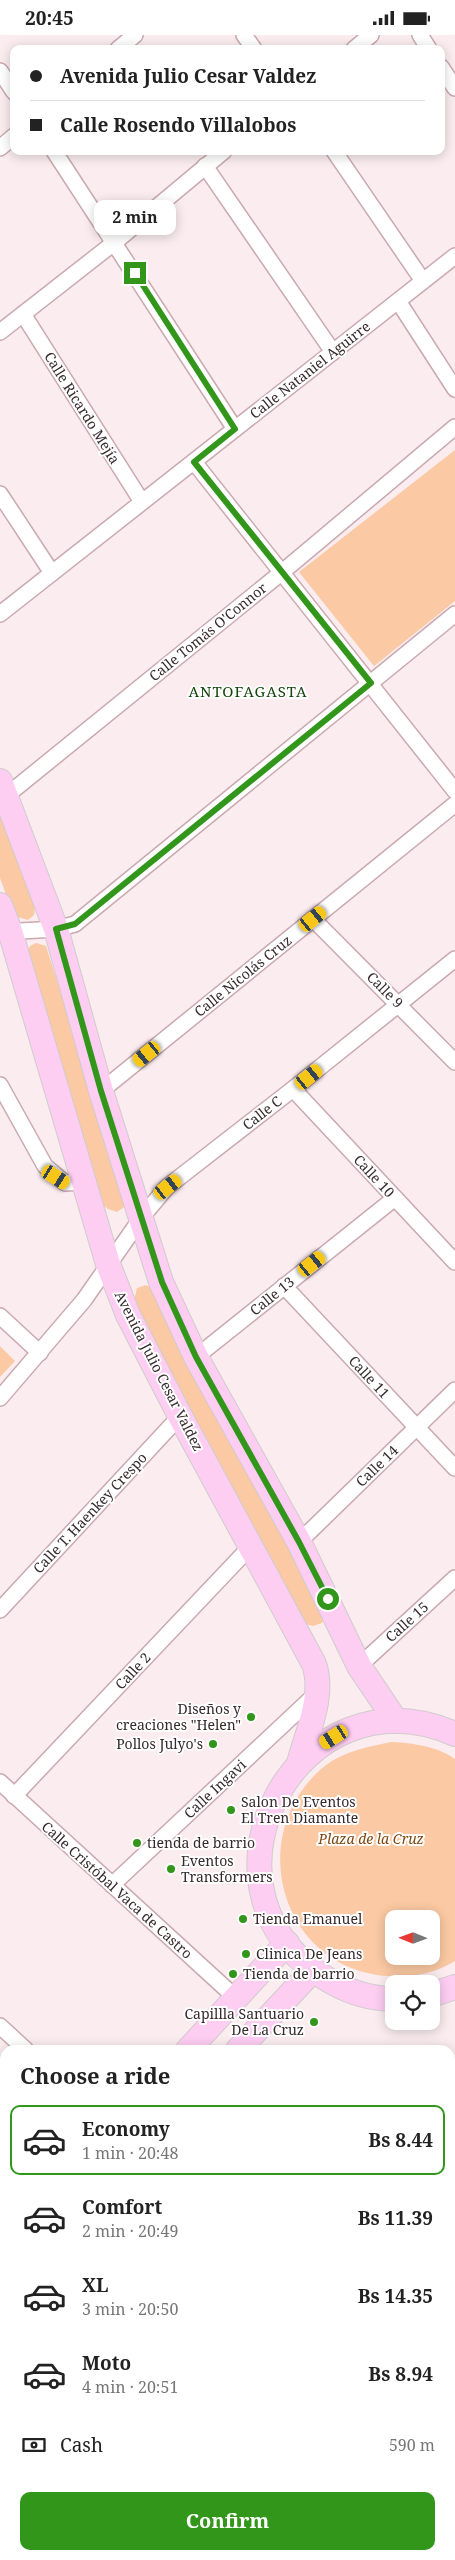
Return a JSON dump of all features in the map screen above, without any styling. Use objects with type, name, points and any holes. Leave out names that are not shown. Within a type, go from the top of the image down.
[{"type":"main road","points":[[3,789],[56,929],[101,1091],[162,1282],[196,1357],[299,1542],[359,1666],[396,1721]]},
{"type":"main road","name":"Avenida Julio Cesar Valdez","points":[[0,905],[5,932],[108,1264],[128,1315],[180,1416],[252,1545],[314,1664],[317,1673],[318,1693],[299,1763]]},
{"type":"main road","points":[[385,1998],[369,1996],[349,1990],[313,1970],[287,1943],[267,1904],[260,1861],[266,1819],[274,1798],[299,1763],[315,1749],[353,1728],[396,1721],[419,1723],[455,1733]]},
{"type":"main road","points":[[193,2045],[287,1943]]},
{"type":"main road","points":[[243,2045],[313,1970]]},
{"type":"street","points":[[123,45],[135,35]]},
{"type":"street","points":[[359,45],[371,35]]},
{"type":"street","points":[[0,71],[10,86]]},
{"type":"street","points":[[445,73],[455,89]]},
{"type":"street","points":[[0,147],[10,139]]},
{"type":"street","points":[[57,155],[235,429]]},
{"type":"street","points":[[0,332],[115,242],[219,155]]},
{"type":"street","points":[[337,155],[423,281]]},
{"type":"street","points":[[205,166],[333,352]]},
{"type":"street","name":"Calle Nataniel Aguirre","points":[[0,614],[455,256]]},
{"type":"street","points":[[398,301],[455,389]]},
{"type":"street","name":"Calle Ricardo Mejía","points":[[22,314],[142,503]]},
{"type":"street","name":"Calle Tomás O'Connor","points":[[3,789],[282,573],[455,427]]},
{"type":"street","points":[[194,462],[455,791]]},
{"type":"street","points":[[0,494],[52,573]]},
{"type":"street","points":[[5,932],[56,929],[75,924],[455,614]]},
{"type":"street","name":"Calle Nicolás Cruz","points":[[101,1091],[455,804]]},
{"type":"street","name":"Calle 9","points":[[313,919],[400,1004],[455,1063]]},
{"type":"street","name":"Calle C","points":[[0,1398],[84,1300],[142,1217],[168,1187],[294,1089],[455,959]]},
{"type":"street","points":[[0,1085],[45,1166],[66,1183],[84,1182]]},
{"type":"street","name":"Calle 10","points":[[294,1089],[455,1262]]},
{"type":"street","name":"Calle 13","points":[[196,1357],[395,1198]]},
{"type":"street","name":"Calle 11","points":[[284,1287],[455,1468]]},
{"type":"street","points":[[0,1316],[40,1353]]},
{"type":"street","name":"Calle 14","points":[[299,1542],[455,1390]]},
{"type":"street","name":"Calle T. Haenkey Crespo","points":[[0,1610],[180,1416]]},
{"type":"street","name":"Calle 2","points":[[14,1796],[252,1545]]},
{"type":"street","name":"Calle 15","points":[[359,1666],[455,1578]]},
{"type":"street","name":"Calle Ingavi","points":[[112,1885],[318,1693]]},
{"type":"street","name":"Calle Cristóbal Vaca de Castro","points":[[0,1782],[236,1998]]},
{"type":"street","points":[[0,2026],[21,2045]]},
{"type":"green space","points":[[455,450],[455,601],[374,666],[299,572]]},
{"type":"green space","points":[[0,814],[35,907],[34,915],[28,920],[14,916],[0,878]]},
{"type":"green space","points":[[36,943],[46,946],[124,1194],[124,1207],[117,1212],[108,1209],[102,1204],[26,953],[30,946]]},
{"type":"green space","points":[[146,1285],[153,1289],[310,1581],[325,1615],[322,1623],[313,1626],[305,1624],[191,1421],[134,1301],[137,1288]]},
{"type":"green space","points":[[0,1346],[15,1361],[0,1377]]},
{"type":"green space","name":"Plaza de la Cruz","points":[[391,1742],[407,1743],[440,1751],[455,1759],[455,1961],[432,1972],[415,1975],[385,1975],[353,1969],[323,1951],[301,1927],[286,1897],[280,1864],[284,1830],[297,1798],[321,1769],[329,1763],[346,1754]]},
{"type":"place","name":"Diseños y creaciones \"Helen\"","points":[[251,1717]]},
{"type":"place","name":"Pollos Julyo's","points":[[213,1744]]},
{"type":"place","name":"Salon De Eventos El Tren Diamante","points":[[231,1810]]},
{"type":"place","name":"tienda de barrio","points":[[137,1843]]},
{"type":"place","name":"Eventos Transformers","points":[[171,1869]]},
{"type":"place","name":"Tienda Emanuel","points":[[243,1919]]},
{"type":"place","name":"Clinica De Jeans","points":[[246,1954]]},
{"type":"place","name":"Tienda de barrio","points":[[233,1974]]},
{"type":"place","name":"Capillla Santuario De La Cruz","points":[[314,2022]]},
{"type":"district","name":"ANTOFAGASTA","points":[[248,692]]},
{"type":"route","points":[[135,273],[235,429],[194,462],[371,683],[75,924],[56,929],[101,1091],[162,1282],[196,1357],[299,1542],[328,1599]]}]
